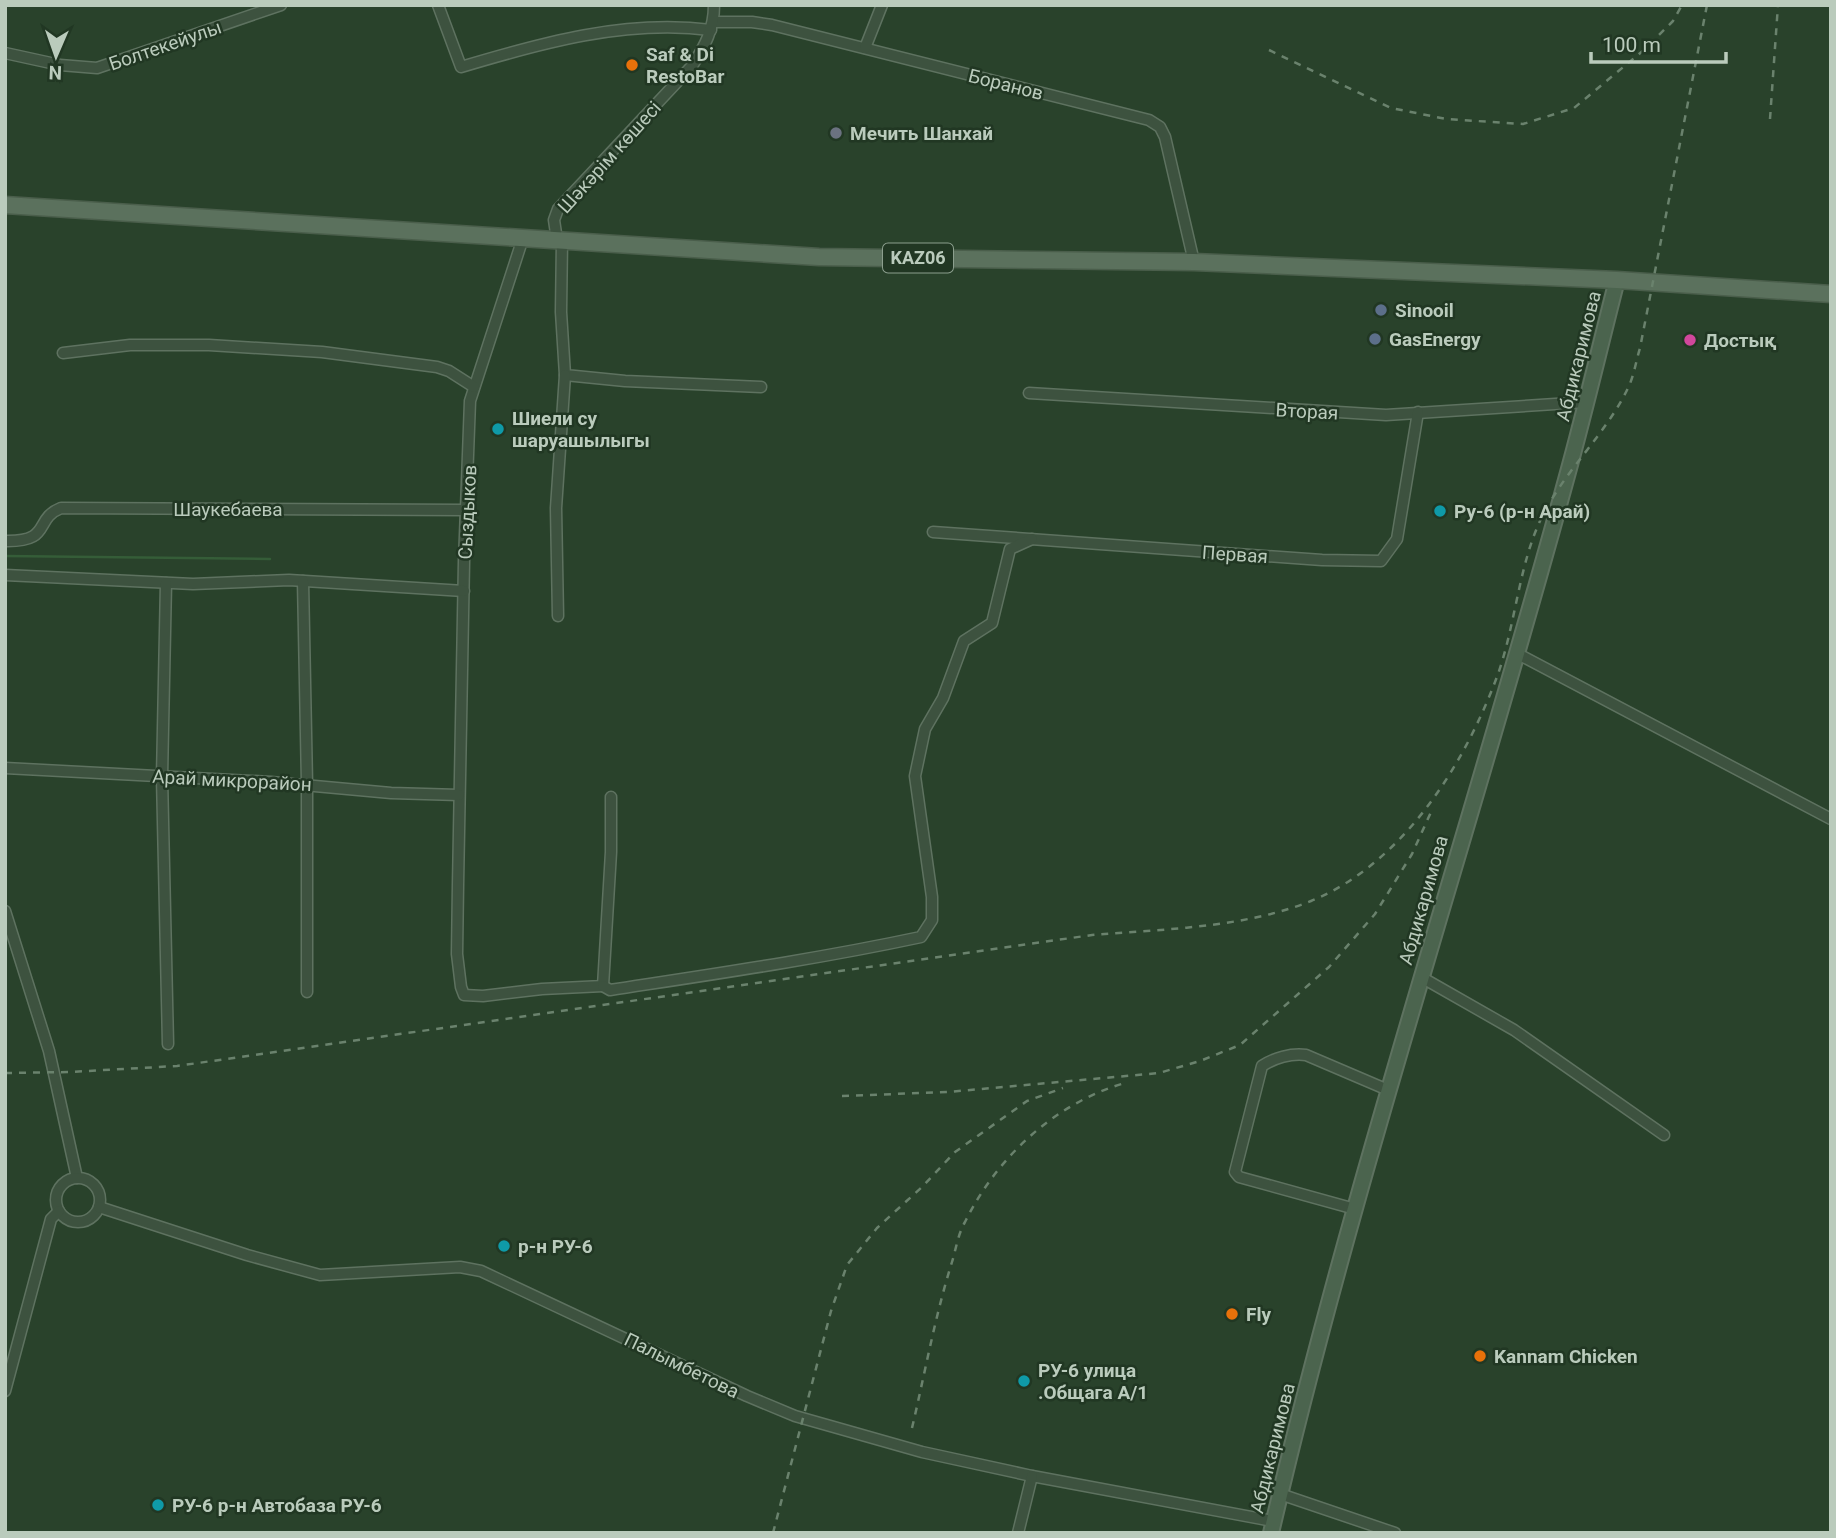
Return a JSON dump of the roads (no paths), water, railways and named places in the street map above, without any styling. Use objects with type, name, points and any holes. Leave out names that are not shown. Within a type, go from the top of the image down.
[{"type":"main road","name":"KАZ06","points":[[5,205],[819,257],[1194,262],[1617,280],[1831,293]]},
{"type":"main road","name":"Абдикаримова","points":[[1272,1527],[1355,1209],[1420,977],[1567,477],[1617,280]]},
{"type":"street","name":"Болтекейулы","points":[[5,53],[60,65],[97,68],[281,5]]},
{"type":"street","name":"Боранов","points":[[438,5],[461,67],[547,42],[598,34],[752,22],[772,24],[1149,120],[1160,127],[1165,137],[1194,262]]},
{"type":"street","name":"Шәкәрім көшесі","points":[[558,616],[556,508],[565,375],[559,240],[554,220],[558,209],[692,66],[705,46],[712,26],[714,5]]},
{"type":"street","points":[[865,48],[881,5]]},
{"type":"street","name":"Сыздыков","points":[[523,238],[470,401],[457,954],[464,995],[483,996],[603,986]]},
{"type":"street","points":[[62,353],[130,345],[276,348],[437,367],[449,371],[474,387]]},
{"type":"street","points":[[565,375],[625,381],[761,387]]},
{"type":"street","name":"Вторая","points":[[1029,393],[1386,415],[1586,402]]},
{"type":"street","name":"Первая","points":[[933,532],[1322,560],[1381,561],[1397,539],[1418,412]]},
{"type":"street","name":"Шаукебаева","points":[[5,541],[33,539],[52,512],[61,508],[467,510]]},
{"type":"street","points":[[611,797],[611,852],[603,986],[610,990],[836,955],[921,937],[932,920],[932,897],[915,776],[925,729],[943,698],[964,641],[992,623],[1010,549],[1032,539]]},
{"type":"street","points":[[5,575],[166,583],[303,581],[464,591]]},
{"type":"street","points":[[303,581],[307,992]]},
{"type":"street","points":[[166,583],[162,776],[168,1044]]},
{"type":"street","points":[[1516,653],[1831,819]]},
{"type":"street","name":"Арай микрорайон","points":[[5,768],[459,795]]},
{"type":"street","points":[[5,911],[49,1051],[77,1178]]},
{"type":"street","points":[[1420,977],[1514,1030],[1664,1135]]},
{"type":"street","points":[[1355,1209],[1238,1177],[1235,1172],[1262,1066],[1296,1054],[1306,1055],[1388,1090]]},
{"type":"street","points":[[84,1179],[96,1187],[99,1207],[90,1219],[84,1222],[70,1220],[59,1211],[59,1189],[70,1180],[84,1179]]},
{"type":"street","name":"Палымбетова","points":[[99,1207],[247,1255],[320,1275],[460,1267],[481,1271],[795,1416],[922,1451],[1272,1527]]},
{"type":"street","points":[[5,1391],[51,1219],[59,1211]]},
{"type":"street","points":[[1018,1533],[1032,1476]]},
{"type":"street","points":[[1280,1494],[1395,1533]]},
{"type":"waterway","points":[[5,556],[270,559]]},
{"type":"railway","points":[[1269,50],[1391,108],[1446,119],[1523,124],[1574,108],[1645,49],[1673,21],[1682,5]]},
{"type":"railway","points":[[5,1073],[177,1066],[1092,935],[1231,922],[1285,910],[1311,901],[1344,884],[1375,862],[1402,836],[1427,807],[1468,742],[1498,674],[1527,557],[1540,521],[1549,503],[1619,406],[1630,383],[1640,348],[1707,5]]},
{"type":"railway","points":[[1770,119],[1778,5]]},
{"type":"railway","points":[[842,1096],[947,1092],[1159,1073],[1240,1045],[1329,967],[1375,914],[1412,854],[1431,812]]},
{"type":"railway","points":[[912,1428],[935,1324],[957,1242],[978,1198],[1011,1155],[1052,1119],[1099,1092],[1125,1083]]},
{"type":"railway","points":[[773,1533],[831,1311],[847,1265],[877,1228],[955,1152],[1027,1101],[1063,1088]]},
{"type":"place","name":"Saf & Di RestoBar","points":[[632,65]]},
{"type":"place","name":"Мечить Шанхай","points":[[836,133]]},
{"type":"place","name":"Sinooil","points":[[1381,310]]},
{"type":"place","name":"GasEnergy","points":[[1375,339]]},
{"type":"place","name":"Достық","points":[[1690,340]]},
{"type":"place","name":"Шиели су шаруашылыгы","points":[[498,429]]},
{"type":"place","name":"Ру-6 (р-н Арай)","points":[[1440,511]]},
{"type":"place","name":"р-н РУ-6","points":[[504,1246]]},
{"type":"place","name":"Fly","points":[[1232,1314]]},
{"type":"place","name":"Kannam Chicken","points":[[1480,1356]]},
{"type":"place","name":"РУ-6 улица .Общага А/1","points":[[1024,1381]]},
{"type":"place","name":"РУ-6 р-н Автобаза РУ-6","points":[[158,1505]]}]
